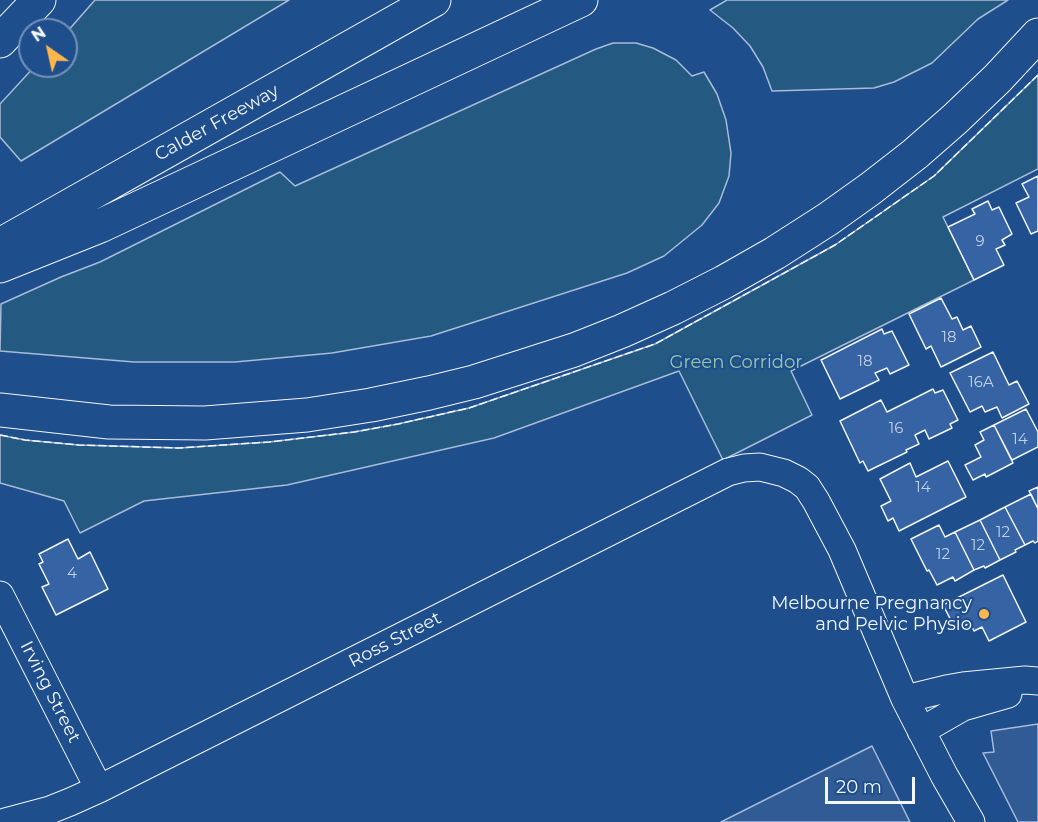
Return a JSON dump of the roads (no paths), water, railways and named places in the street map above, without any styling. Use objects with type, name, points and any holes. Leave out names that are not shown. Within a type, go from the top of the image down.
[{"type":"highway","points":[[0,41],[39,0]]},
{"type":"highway","name":"Calder Freeway","points":[[0,245],[434,0]]},
{"type":"highway","points":[[0,266],[100,226],[581,0]]},
{"type":"highway","points":[[0,410],[110,422],[205,423],[307,415],[371,405],[440,390],[519,369],[574,350],[653,317],[724,282],[828,219],[906,161],[947,126],[997,79],[1038,35]]},
{"type":"street","name":"Ross Street","points":[[5,822],[50,810],[99,789],[728,472],[744,468],[760,467],[784,472],[807,487],[842,550],[904,699]]},
{"type":"street","name":"Irving Street","points":[[0,595],[99,789]]},
{"type":"street","points":[[971,822],[904,699],[946,688],[1025,680],[1038,681]]},
{"type":"street","points":[[921,731],[963,707],[1038,686]]},
{"type":"place","name":"Melbourne Pregnancy and Pelvic Physio","points":[[984,614]]},
{"type":"park label","name":"Green Corridor","points":[[736,363]]}]
